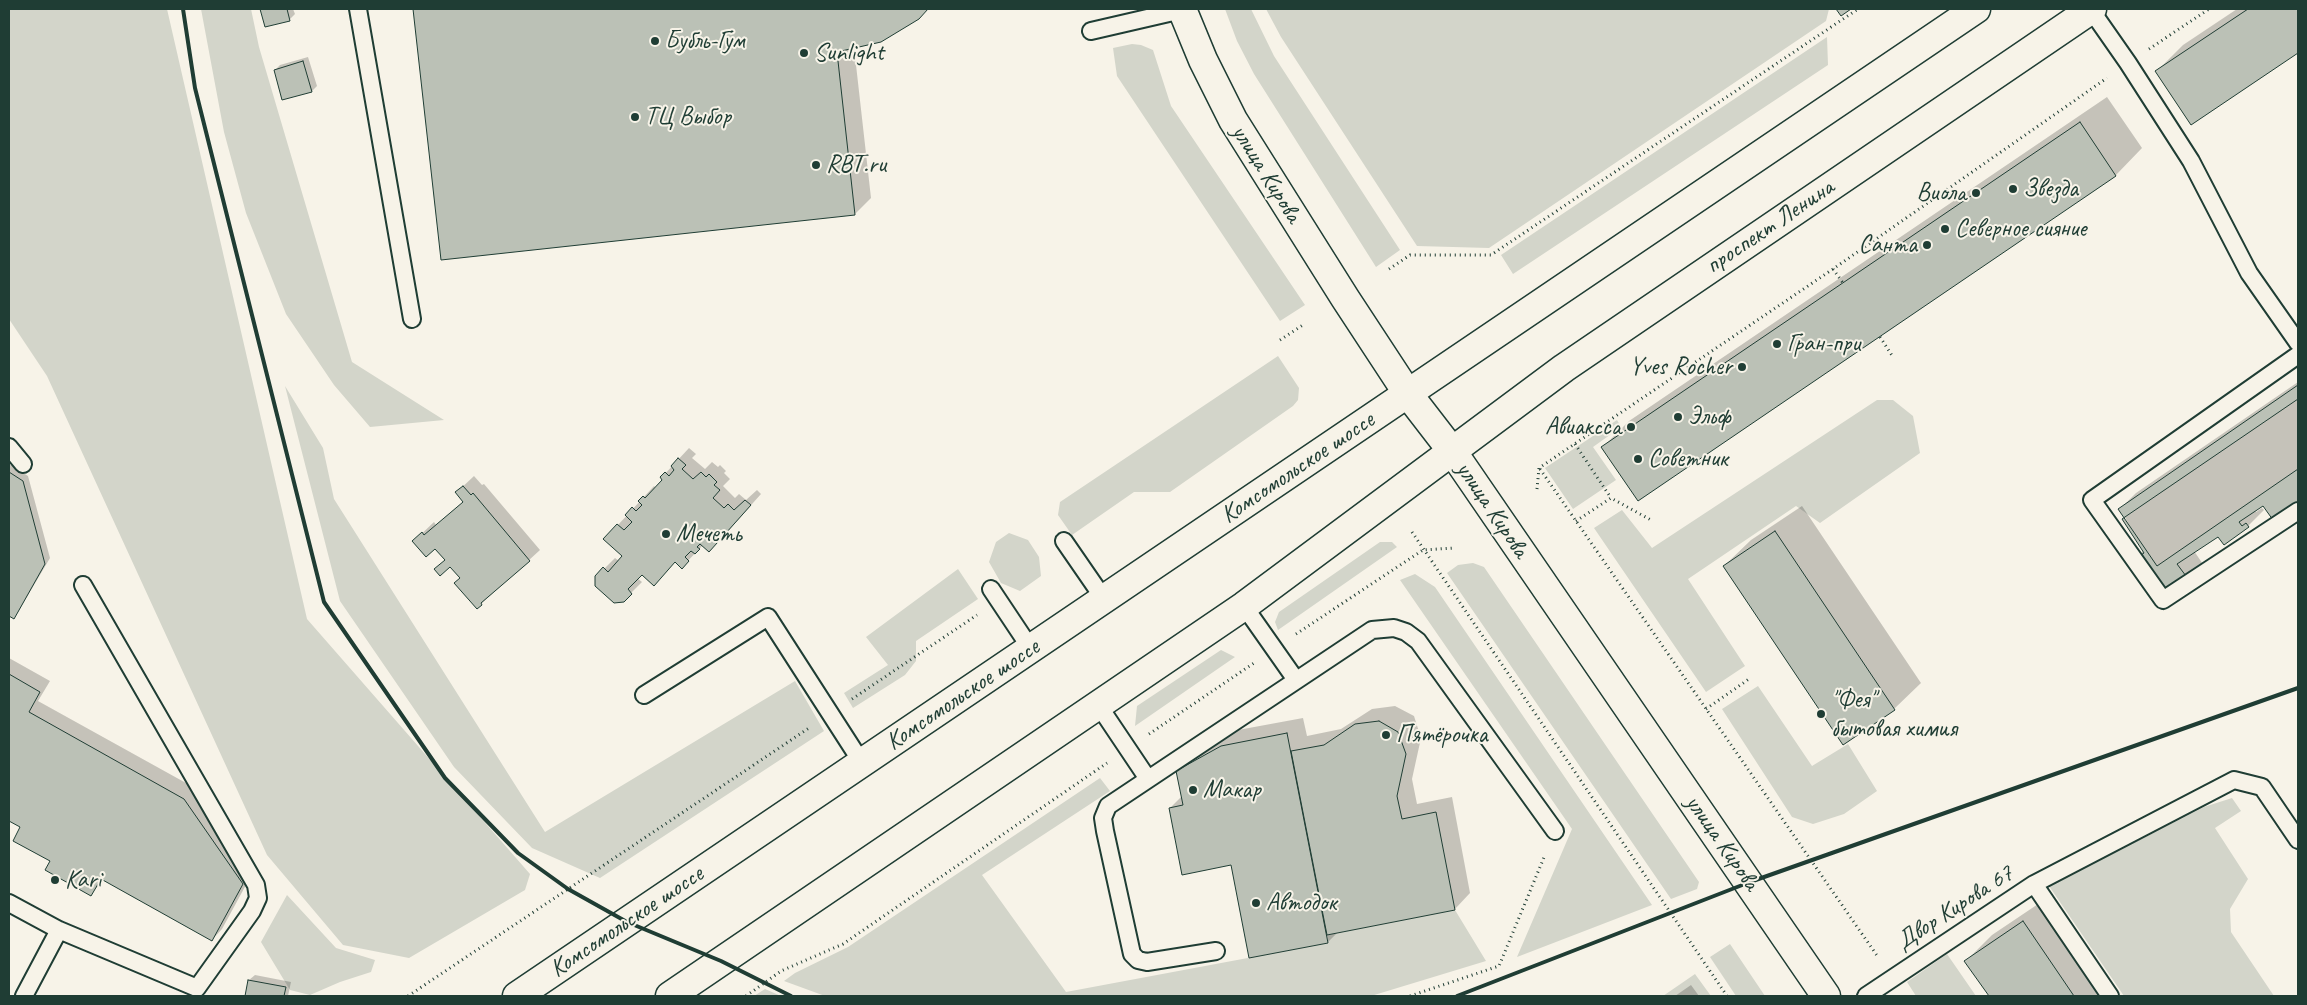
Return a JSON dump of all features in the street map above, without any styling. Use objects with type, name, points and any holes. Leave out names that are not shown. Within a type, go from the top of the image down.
[{"type":"main road","name":"улица Кирова","points":[[1182,9],[1203,60],[1233,120],[1305,236],[1408,394],[1452,451],[1826,996]]},
{"type":"main road","points":[[1408,394],[1526,311],[1976,9]]},
{"type":"main road","name":"проспект Ленина","points":[[1452,451],[1564,368],[2092,9]]},
{"type":"main road","name":"Комсомольское шоссе","points":[[517,996],[1408,394]]},
{"type":"main road","points":[[670,996],[1244,606],[1452,451]]},
{"type":"lane","points":[[358,9],[412,319]]},
{"type":"lane","points":[[1091,31],[1182,9]]},
{"type":"lane","points":[[2092,9],[2191,161],[2249,273],[2298,343]]},
{"type":"lane","points":[[2298,355],[2092,500],[2162,600],[2298,511]]},
{"type":"lane","points":[[9,447],[23,464]]},
{"type":"lane","points":[[1064,541],[1104,599]]},
{"type":"lane","points":[[9,903],[59,930],[197,988],[252,911],[258,898],[256,885],[83,585]]},
{"type":"lane","points":[[995,595],[1031,648]]},
{"type":"lane","points":[[1244,606],[1296,680]]},
{"type":"lane","points":[[644,696],[768,617],[862,763]]},
{"type":"lane","points":[[1216,951],[1147,962],[1138,960],[1132,954],[1103,818],[1108,806],[1372,630],[1394,628],[1406,632],[1418,641],[1555,830]]},
{"type":"lane","points":[[1099,706],[1148,778]]},
{"type":"lane","points":[[2034,884],[2234,780],[2262,787],[2298,840]]},
{"type":"lane","name":"Двор Кирова 67","points":[[1866,996],[2034,884],[2110,996]]},
{"type":"lane","points":[[24,996],[59,930]]},
{"type":"path","points":[[1390,269],[1410,255],[1491,254],[1858,9]]},
{"type":"path","points":[[1539,468],[1833,269],[2128,63],[2209,9]]},
{"type":"path","points":[[1833,269],[1843,283]]},
{"type":"path","points":[[1280,340],[1303,325]]},
{"type":"path","points":[[1880,336],[1893,357]]},
{"type":"path","points":[[1575,444],[1611,498],[1651,520]]},
{"type":"path","points":[[1537,489],[1539,468]]},
{"type":"path","points":[[1539,468],[1893,978]]},
{"type":"path","points":[[1576,521],[1611,498]]},
{"type":"path","points":[[1412,532],[1727,996]]},
{"type":"path","points":[[746,996],[781,971],[843,944],[1274,649],[1423,550],[1454,548]]},
{"type":"path","points":[[408,996],[831,713],[995,595]]},
{"type":"path","points":[[1706,709],[1749,680]]},
{"type":"path","points":[[1410,996],[1499,966],[1555,830]]},
{"type":"shaded area","points":[[9,9],[167,9],[307,619],[530,874],[525,890],[409,958],[343,945],[267,855],[47,376],[9,319]]},
{"type":"shaded area","points":[[201,9],[251,9],[259,47],[352,362],[444,420],[370,427],[334,385],[286,314],[246,213],[224,132]]},
{"type":"shaded area","points":[[1225,9],[1251,9],[1274,56],[1400,250],[1376,267],[1254,74],[1237,41]]},
{"type":"shaded area","points":[[1266,9],[1829,9],[1826,21],[1489,248],[1417,246],[1281,37]]},
{"type":"shaded area","points":[[1827,37],[1828,65],[1513,274],[1501,255]]},
{"type":"shaded area","points":[[1132,44],[1141,45],[1153,50],[1171,106],[1305,305],[1280,321],[1117,76],[1113,48]]},
{"type":"shaded area","points":[[1278,356],[1299,388],[1298,400],[1293,406],[1170,492],[1134,492],[1072,535],[1058,515],[1060,502]]},
{"type":"shaded area","points":[[285,386],[323,448],[334,499],[545,832],[795,681],[824,731],[600,878],[532,848],[454,767],[340,601]]},
{"type":"shaded area","points":[[1877,400],[1893,400],[1913,416],[1920,453],[1820,523],[1796,506],[1688,579],[1745,666],[1706,692],[1594,528],[1622,510],[1652,548]]},
{"type":"shaded area","points":[[1617,420],[1621,427],[1593,447],[1616,480],[1573,509],[1545,468]]},
{"type":"shaded area","points":[[1009,533],[1028,540],[1039,557],[1041,576],[1020,591],[1001,583],[989,562],[996,542]]},
{"type":"shaded area","points":[[1380,542],[1392,542],[1397,547],[1278,630],[1275,622],[1279,612]]},
{"type":"shaded area","points":[[1473,563],[1484,567],[1699,882],[1697,889],[1671,899],[1447,573],[1458,565]]},
{"type":"shaded area","points":[[958,569],[978,599],[916,641],[916,661],[905,675],[853,708],[844,693],[888,665],[866,637]]},
{"type":"shaded area","points":[[1415,574],[1435,587],[1652,905],[1517,957],[1572,829],[1400,580]]},
{"type":"shaded area","points":[[1221,650],[1235,657],[1135,726],[1137,706]]},
{"type":"shaded area","points":[[1758,686],[1812,766],[1848,744],[1877,791],[1844,814],[1813,824],[1792,817],[1722,709]]},
{"type":"shaded area","points":[[1100,778],[1110,791],[982,875],[1066,992],[1328,943],[1327,935],[1455,910],[1486,961],[1371,996],[825,996],[784,981],[795,973],[848,947]]},
{"type":"shaded area","points":[[2232,798],[2241,811],[2215,828],[2248,879],[2230,909],[2231,932],[2274,996],[2124,996],[2049,886],[2204,807]]},
{"type":"shaded area","points":[[287,895],[336,948],[375,960],[371,972],[340,982],[310,995],[290,990],[261,942]]},
{"type":"shaded area","points":[[1730,944],[1765,996],[1736,996],[1710,957]]},
{"type":"shaded area","points":[[1947,954],[1976,996],[1916,996],[1907,982]]},
{"type":"shaded area","points":[[1695,974],[1711,996],[1663,996]]},
{"type":"shaded area","points":[[765,989],[781,996],[754,996]]},
{"type":"building","points":[[260,9],[287,9],[290,21],[265,27]]},
{"type":"building","name":"ТЦ Выбор","points":[[413,9],[928,9],[919,19],[881,42],[837,52],[855,215],[441,260]]},
{"type":"building","points":[[1836,9],[1851,9],[1841,16]]},
{"type":"building","points":[[2248,9],[2298,9],[2298,53],[2191,125],[2155,71]]},
{"type":"building","points":[[303,61],[312,92],[282,100],[274,70]]},
{"type":"building","points":[[2080,122],[2116,176],[1638,501],[1601,447]]},
{"type":"building","points":[[2298,385],[2298,469],[2157,566],[2118,509]]},
{"type":"building","points":[[2298,399],[2298,507],[2273,520],[2263,506],[2239,522],[2242,526],[2246,523],[2249,527],[2224,545],[2218,537],[2177,564],[2195,588],[2163,610],[2133,560],[2144,553],[2122,519]]},
{"type":"building","name":"Мечеть","points":[[678,458],[686,465],[682,469],[693,479],[701,472],[706,477],[709,474],[717,482],[714,485],[720,490],[713,498],[724,508],[728,504],[734,510],[745,500],[751,505],[709,552],[700,544],[697,547],[700,549],[695,554],[691,551],[685,557],[689,561],[682,569],[675,562],[654,586],[642,575],[628,589],[632,594],[624,602],[614,603],[595,586],[595,576],[603,567],[608,572],[622,556],[603,539],[617,524],[624,530],[632,522],[625,515],[632,507],[636,511],[642,505],[638,501],[643,496],[645,498],[662,480],[660,477],[665,472],[669,476],[674,470],[671,466]]},
{"type":"building","points":[[9,472],[23,481],[45,564],[14,619],[9,616]]},
{"type":"building","points":[[463,486],[471,495],[473,493],[530,561],[481,603],[482,605],[477,609],[454,583],[460,578],[450,567],[440,576],[434,569],[445,560],[435,549],[426,557],[412,541],[422,532],[424,535],[463,502],[455,492]]},
{"type":"building","points":[[1775,531],[1895,710],[1843,745],[1723,566]]},
{"type":"building","points":[[9,674],[40,692],[29,712],[184,799],[243,884],[212,941],[101,879],[91,896],[45,870],[50,861],[13,841],[20,827],[9,821]]},
{"type":"building","points":[[1379,721],[1398,732],[1406,754],[1397,796],[1402,819],[1436,812],[1455,910],[1327,935],[1291,751],[1324,745],[1355,724]]},
{"type":"building","points":[[1287,733],[1328,943],[1249,958],[1231,865],[1182,875],[1169,808],[1183,805],[1176,771],[1221,746]]},
{"type":"building","points":[[2023,921],[2074,996],[1989,996],[1964,961]]},
{"type":"building","points":[[248,980],[286,987],[284,996],[245,996]]},
{"type":"railway","points":[[183,9],[195,88],[324,602],[445,778],[518,853],[568,889],[627,922],[721,961],[791,996]]},
{"type":"railway","points":[[1457,996],[1750,882],[2298,688]]},
{"type":"place","name":"Бубль-Гум","points":[[655,41]]},
{"type":"place","name":"Sunlight","points":[[804,53]]},
{"type":"place","name":"ТЦ Выбор","points":[[635,117]]},
{"type":"place","name":"RBT.ru","points":[[816,165]]},
{"type":"place","name":"Звезда","points":[[2013,189]]},
{"type":"place","name":"Виола","points":[[1976,193]]},
{"type":"place","name":"Северное сияние","points":[[1945,229]]},
{"type":"place","name":"Санта","points":[[1927,245]]},
{"type":"place","name":"Гран-при","points":[[1777,344]]},
{"type":"place","name":"Yves Rocher","points":[[1742,367]]},
{"type":"place","name":"Эльф","points":[[1678,417]]},
{"type":"place","name":"Авиаксса","points":[[1631,427]]},
{"type":"place","name":"Советник","points":[[1638,459]]},
{"type":"place","name":"Мечеть","points":[[666,534]]},
{"type":"place","name":"\"Фея\" бытовая химия","points":[[1821,714]]},
{"type":"place","name":"Пятёрочка","points":[[1386,735]]},
{"type":"place","name":"Макар","points":[[1193,790]]},
{"type":"place","name":"Kari","points":[[55,880]]},
{"type":"place","name":"Автодок","points":[[1256,903]]}]
